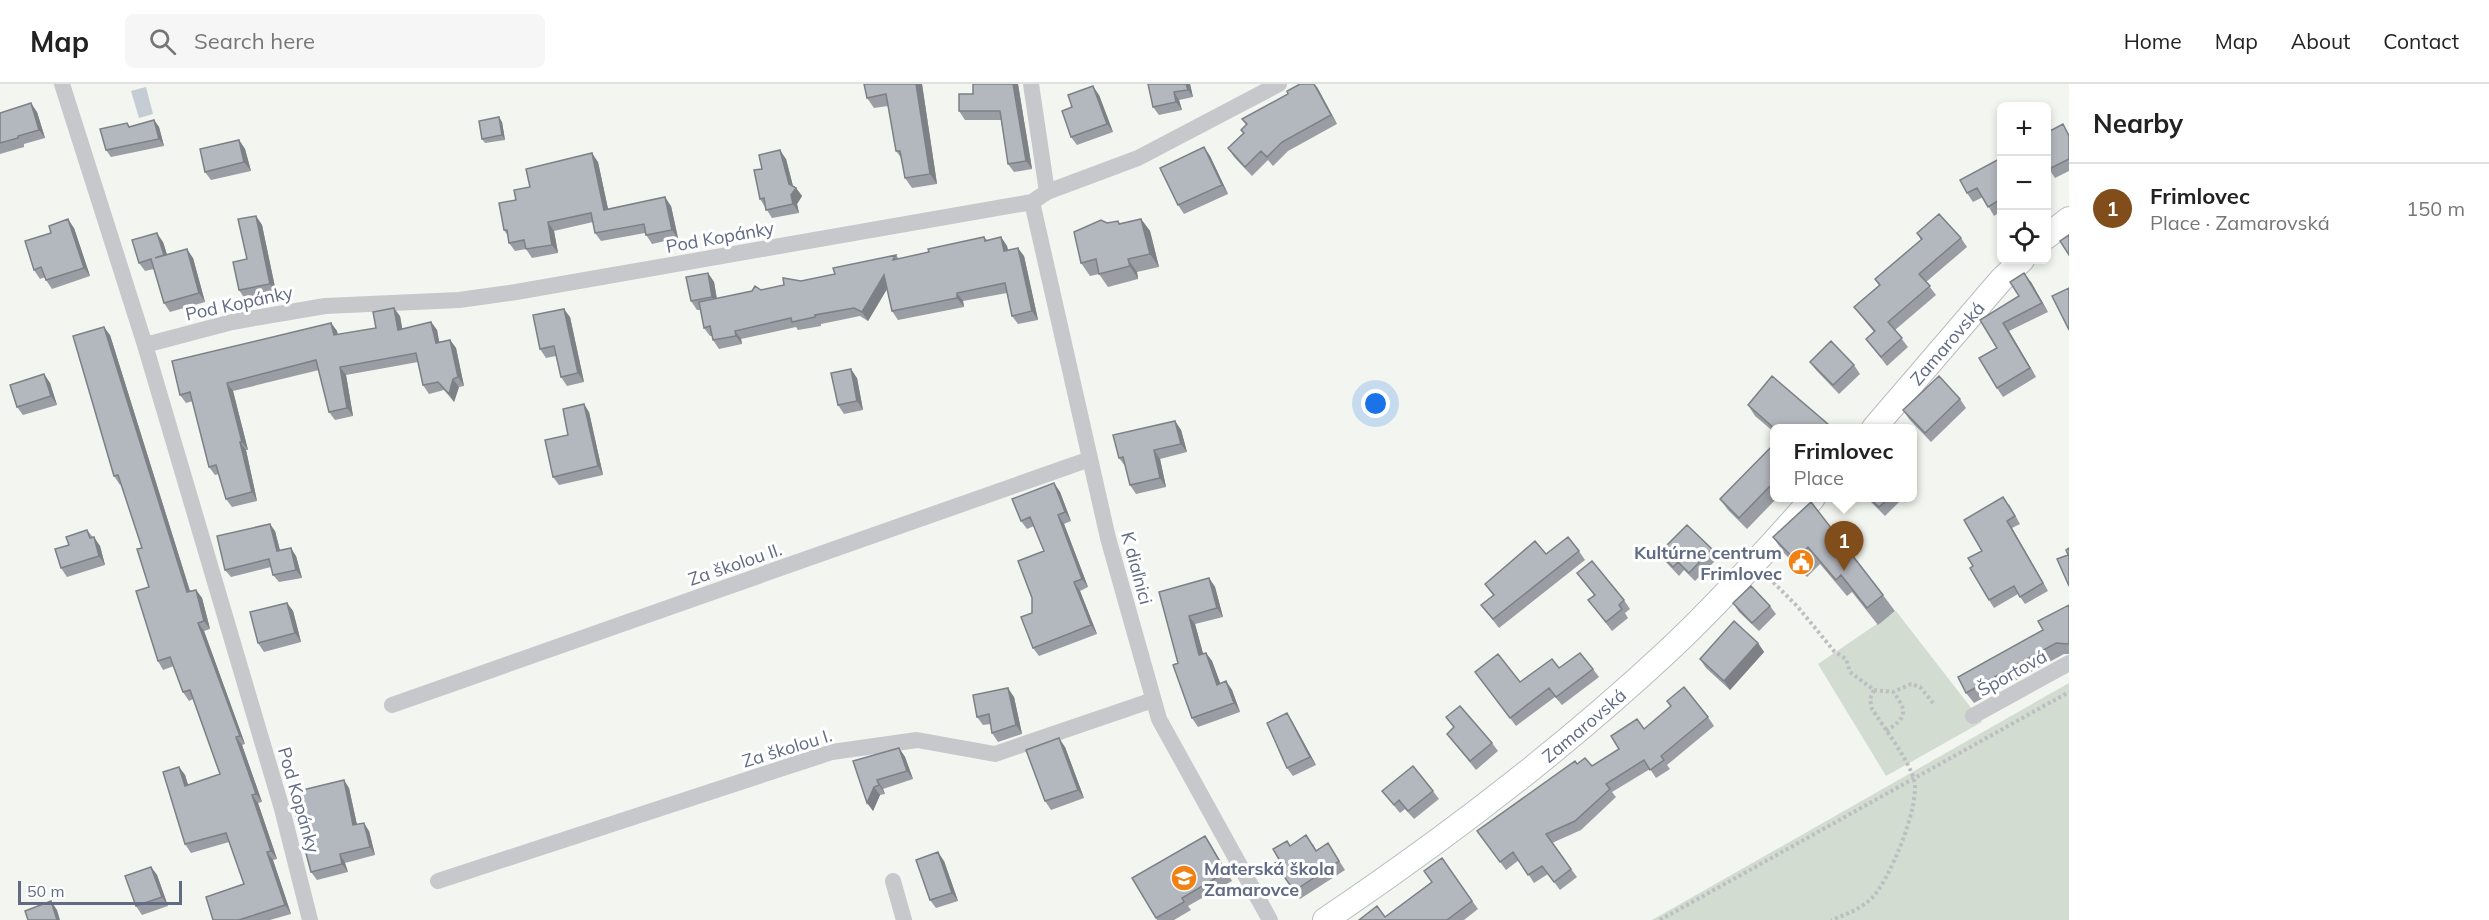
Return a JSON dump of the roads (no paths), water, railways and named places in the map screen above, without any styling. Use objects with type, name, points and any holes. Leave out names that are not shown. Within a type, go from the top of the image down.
[{"type":"main road","points":[[2051,233],[2069,219]]},
{"type":"main road","name":"Zamarovská","points":[[1878,424],[2001,280],[2018,264]]},
{"type":"main road","name":"Zamarovská","points":[[1324,920],[1518,779],[1636,679],[1669,650],[1754,564],[1809,502]]},
{"type":"street","name":"Pod Kopánky","points":[[62,84],[145,345],[282,809],[310,920]]},
{"type":"street","points":[[1031,84],[1047,192]]},
{"type":"street","name":"Pod Kopánky","points":[[145,345],[232,322],[325,306],[459,300],[516,292],[1032,202],[1047,192],[1138,158],[1277,84]]},
{"type":"street","name":"K diaľnici","points":[[1032,202],[1108,538],[1158,719],[1270,920]]},
{"type":"street","name":"Za školou II.","points":[[392,705],[1090,459]]},
{"type":"street","name":"Športová","points":[[1973,716],[2069,663]]},
{"type":"street","name":"Za školou I.","points":[[438,881],[832,752],[917,740],[995,754],[1153,700]]},
{"type":"street","points":[[892,881],[904,920]]},
{"type":"place","name":"Kultúrne centrum Frimlovec","points":[[1801,562]]},
{"type":"place","name":"Frimlovec","points":[[1844,571]]},
{"type":"place","name":"Materská škola Zamarovce","points":[[1184,878]]}]
